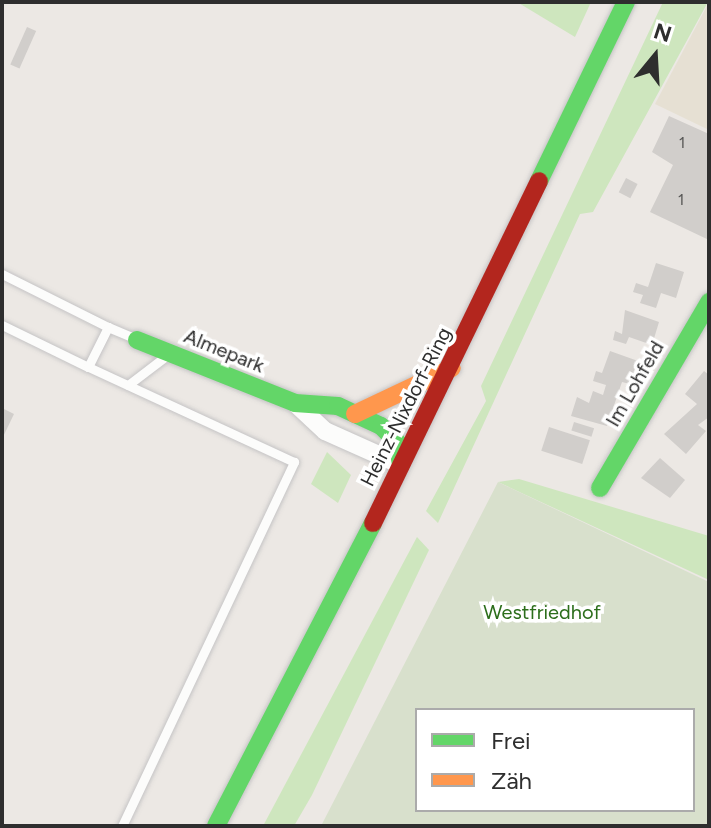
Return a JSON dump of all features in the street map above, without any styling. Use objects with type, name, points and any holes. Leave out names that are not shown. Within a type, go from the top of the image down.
[{"type":"main road","name":"Heinz-Nixdorf-Ring","points":[[216,826],[306,661],[452,368],[626,2]]},
{"type":"main road","name":"Im Lohfeld","points":[[600,488],[709,302]]},
{"type":"main road","name":"Almepark","points":[[137,340],[295,403],[338,406],[381,426],[397,442],[401,465]]},
{"type":"main road","points":[[355,414],[452,368]]},
{"type":"street","name":"Almepark","points":[[295,403],[325,431],[401,465]]},
{"type":"lane","points":[[2,274],[137,340]]},
{"type":"lane","points":[[2,325],[294,462],[122,826]]},
{"type":"lane","points":[[88,367],[108,327]]},
{"type":"lane","points":[[128,385],[170,353]]},
{"type":"shaded area","points":[[709,2],[709,130],[655,104]]},
{"type":"green space","points":[[517,2],[591,2],[575,37]]},
{"type":"green space","points":[[663,2],[708,2],[593,212],[580,214],[438,523],[426,511],[486,401],[481,386]]},
{"type":"green space","points":[[327,452],[351,475],[338,503],[311,484]]},
{"type":"green space","points":[[519,479],[709,536],[709,580],[498,482]]},
{"type":"green space","name":"Westfriedhof","points":[[498,482],[709,582],[709,826],[321,826]]},
{"type":"green space","points":[[417,537],[429,550],[312,795],[294,826],[263,826]]},
{"type":"building","points":[[27,27],[36,31],[19,69],[10,64]]},
{"type":"building","points":[[669,116],[709,134],[709,240],[650,212],[673,165],[652,152]]},
{"type":"building","points":[[626,178],[638,184],[630,198],[619,192]]},
{"type":"building","points":[[656,263],[684,272],[676,298],[661,293],[656,308],[640,303],[643,295],[633,292],[636,283],[648,287]]},
{"type":"building","points":[[625,310],[659,322],[652,345],[629,337],[626,344],[613,340],[615,331],[622,334]]},
{"type":"building","points":[[610,351],[638,361],[630,384],[622,382],[607,426],[571,416],[577,397],[589,403],[593,391],[603,395],[606,385],[593,381],[596,371],[602,373]]},
{"type":"building","points":[[704,371],[709,375],[709,417],[698,425],[706,431],[686,454],[664,434],[697,404],[685,394]]},
{"type":"building","points":[[2,408],[14,414],[2,439]]},
{"type":"building","points":[[574,422],[594,428],[591,437],[571,431]]},
{"type":"building","points":[[549,427],[590,440],[582,464],[541,451]]},
{"type":"building","points":[[660,458],[685,480],[670,498],[641,478]]},
{"type":"traffic: fast","points":[[539,181],[626,2]]},
{"type":"traffic: fast","points":[[600,488],[709,302]]},
{"type":"traffic: fast","points":[[137,340],[295,403],[338,406],[381,426],[397,442],[401,465]]},
{"type":"traffic: fast","points":[[216,826],[373,523]]},
{"type":"traffic: slow","points":[[355,414],[452,368]]},
{"type":"traffic: jam","points":[[373,523],[539,181]]}]
